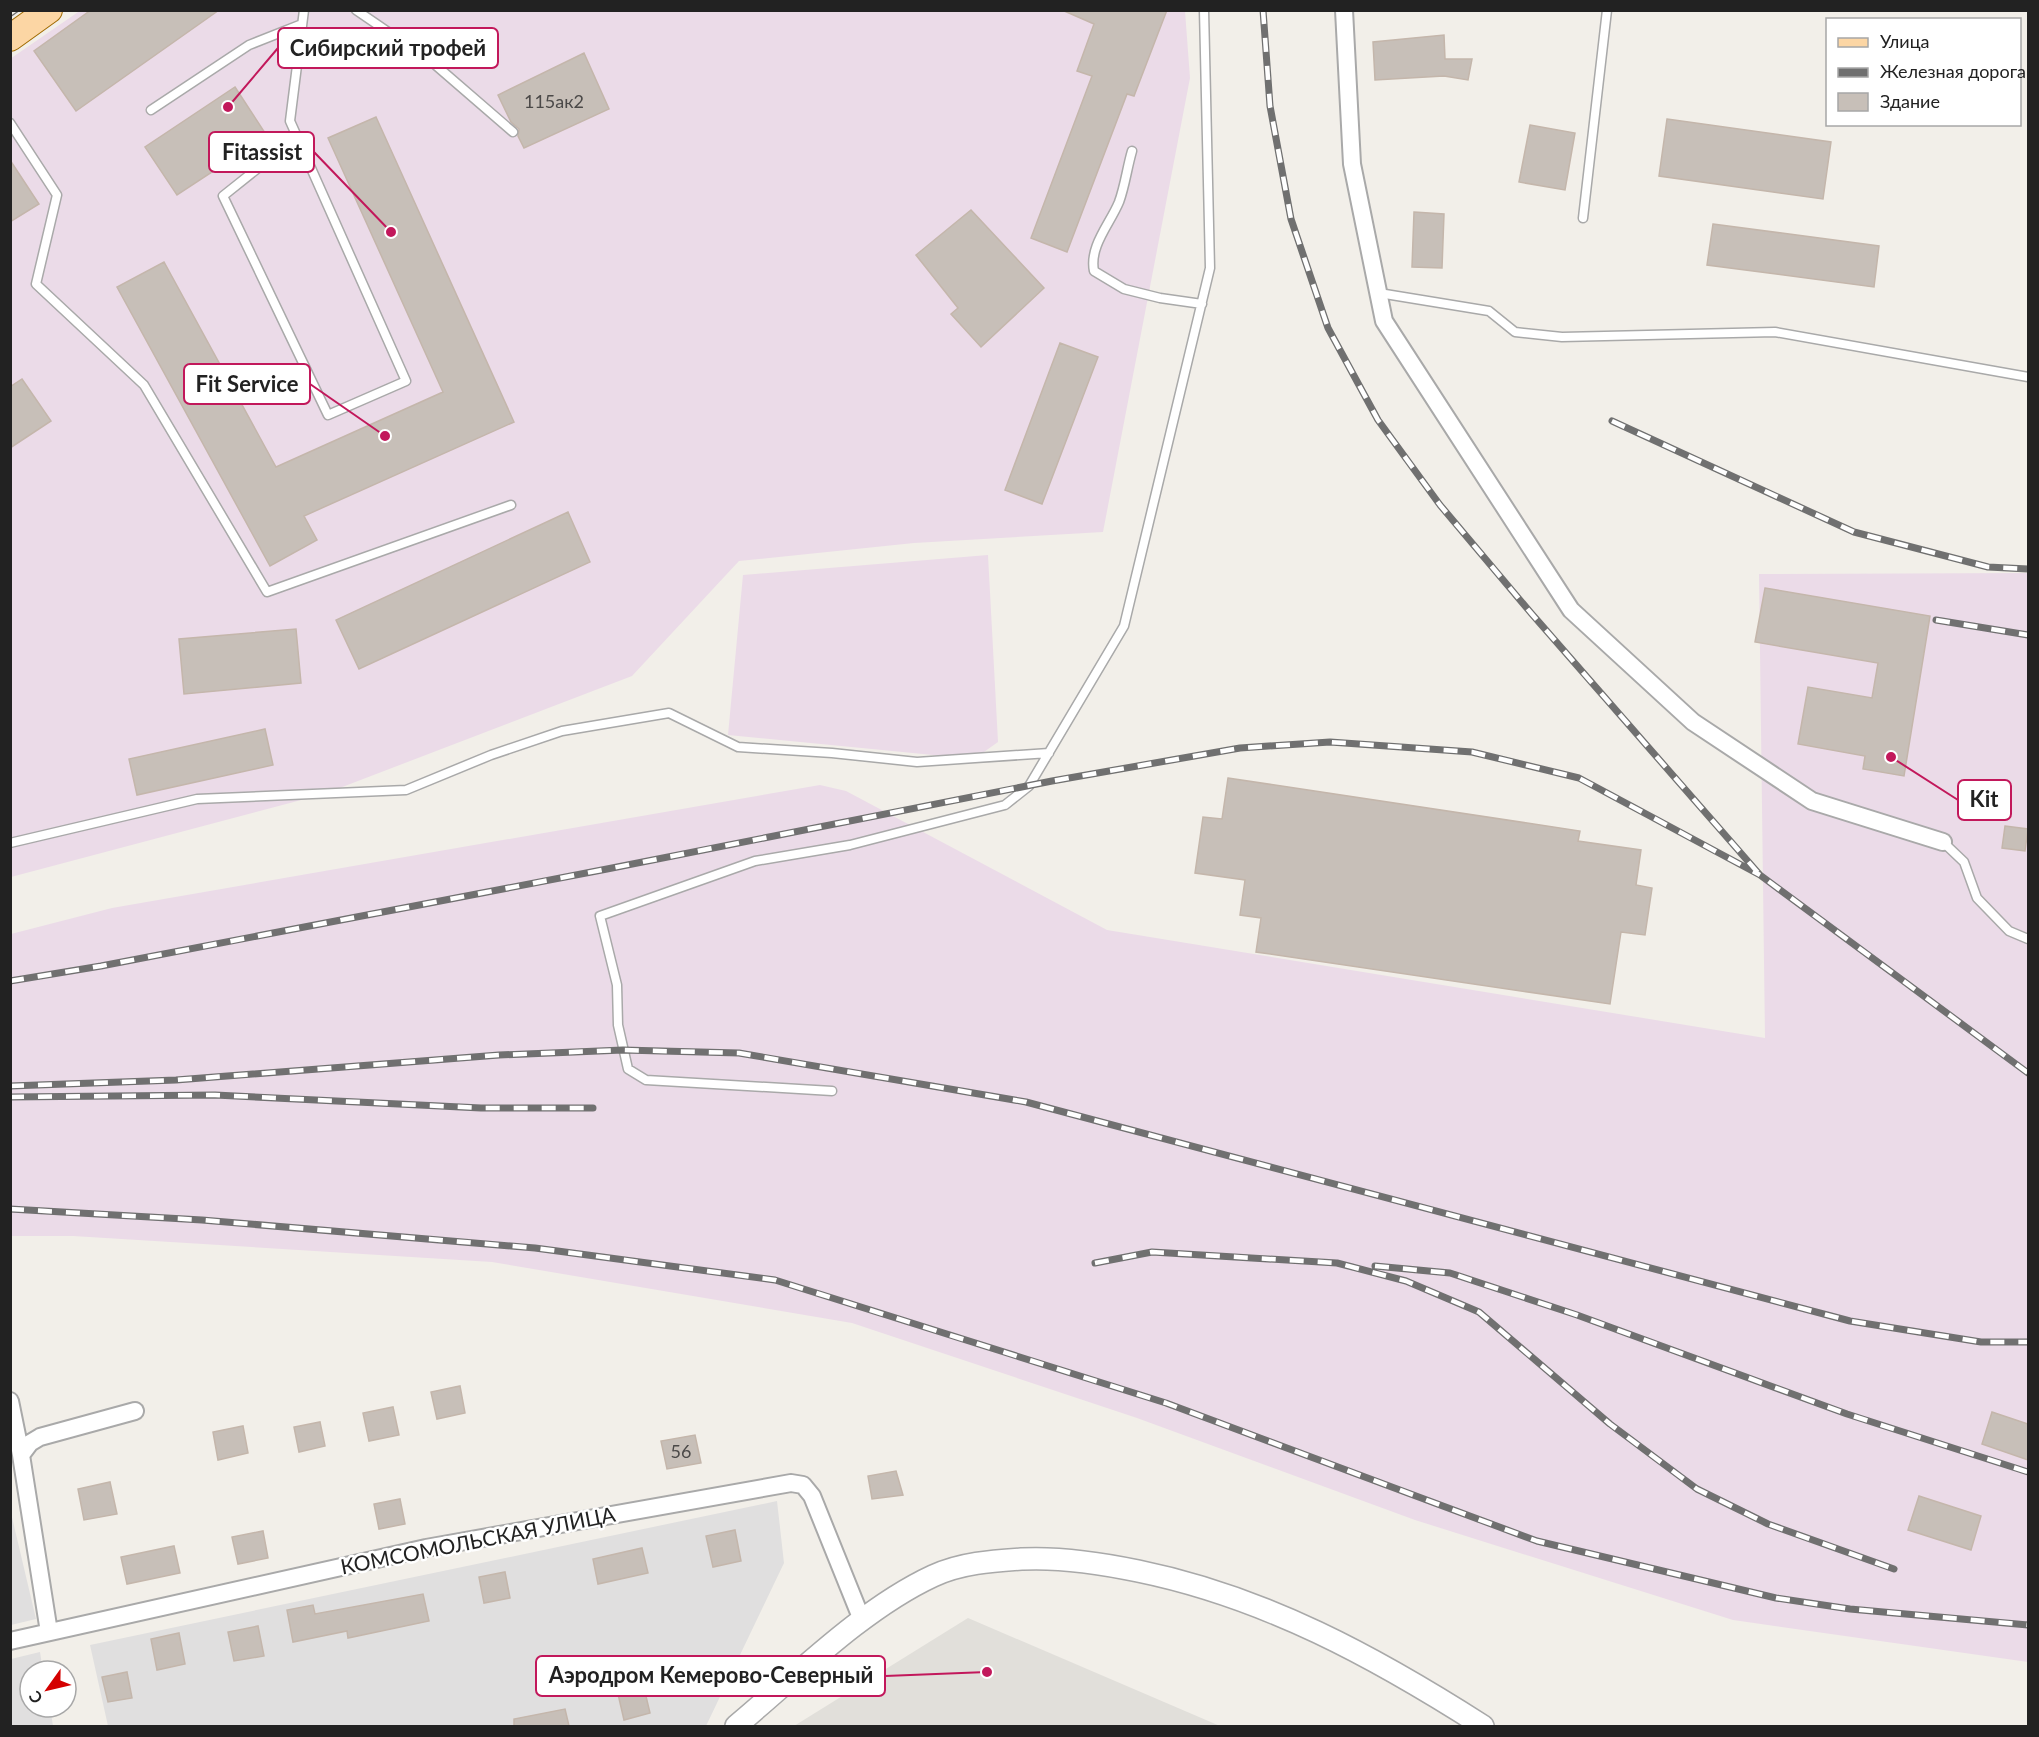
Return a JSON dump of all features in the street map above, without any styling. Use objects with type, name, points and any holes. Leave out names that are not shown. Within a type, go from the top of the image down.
[{"type":"main road","points":[[10,38],[49,10]]},
{"type":"street","points":[[1344,10],[1352,164],[1384,321],[1571,610],[1693,722],[1812,801],[1943,843]]},
{"type":"street","points":[[10,1401],[21,1455],[49,1632]]},
{"type":"street","points":[[21,1455],[30,1443],[40,1437],[135,1411]]},
{"type":"street","name":"КОМСОМОЛЬСКАЯ УЛИЦА","points":[[10,1641],[426,1548],[791,1483],[803,1485],[812,1496],[862,1620]]},
{"type":"street","points":[[736,1726],[862,1620],[907,1590],[934,1576],[976,1563],[1064,1559],[1114,1566],[1206,1588],[1269,1610],[1330,1638],[1423,1688],[1483,1726]]},
{"type":"lane","points":[[297,137],[223,196],[328,415],[406,381],[290,121],[304,10]]},
{"type":"lane","points":[[356,10],[432,62],[513,132]]},
{"type":"lane","points":[[832,1091],[646,1080],[628,1069],[618,1025],[617,985],[600,916],[755,861],[850,845],[1005,805],[1029,786],[1124,626],[1202,304],[1210,268],[1204,10]]},
{"type":"lane","points":[[1583,218],[1607,10]]},
{"type":"lane","points":[[151,110],[249,45],[302,24]]},
{"type":"lane","points":[[10,123],[57,195],[36,284],[144,385],[267,591],[511,505]]},
{"type":"lane","points":[[1132,151],[1119,201],[1095,250],[1092,262],[1094,271],[1124,289],[1160,298],[1202,304]]},
{"type":"lane","points":[[1379,293],[1489,311],[1515,332],[1562,337],[1775,332],[2028,377]]},
{"type":"lane","points":[[10,843],[197,799],[406,790],[491,754],[562,731],[669,712],[738,747],[832,753],[917,762],[1049,753]]},
{"type":"lane","points":[[1943,843],[1964,862],[1977,898],[2009,931],[2028,939]]},
{"type":"shaded area","points":[[81,10],[1185,11],[1190,78],[1103,532],[914,543],[739,561],[632,676],[324,794],[11,877],[10,59]]},
{"type":"shaded area","points":[[988,555],[998,742],[974,759],[728,735],[743,575]]},
{"type":"shaded area","points":[[2028,573],[2028,1662],[1733,1620],[1415,1520],[1137,1418],[852,1323],[492,1262],[73,1236],[11,1236],[11,934],[112,908],[820,785],[846,791],[1107,930],[1765,1038],[1759,574]]},
{"type":"shaded area","points":[[777,1501],[784,1563],[706,1726],[108,1726],[90,1645]]},
{"type":"shaded area","points":[[11,1513],[36,1619],[10,1625]]},
{"type":"shaded area","points":[[968,1618],[1220,1726],[794,1726]]},
{"type":"shaded area","points":[[40,1652],[41,1659],[18,1659],[18,1719],[52,1719],[53,1726],[11,1726],[11,1659]]},
{"type":"building","points":[[91,10],[219,10],[76,111],[34,51]]},
{"type":"building","points":[[1062,10],[1167,10],[1134,96],[1127,94],[1067,252],[1031,238],[1092,76],[1077,71],[1094,24]]},
{"type":"building","points":[[1444,35],[1445,59],[1472,59],[1468,80],[1444,76],[1375,80],[1373,42]]},
{"type":"building","points":[[584,53],[609,109],[524,148],[518,136],[519,129],[511,122],[498,95]]},
{"type":"building","points":[[235,87],[267,136],[177,195],[145,147]]},
{"type":"building","points":[[376,117],[514,422],[304,516],[317,540],[270,566],[117,287],[164,262],[276,467],[443,392],[328,138]]},
{"type":"building","points":[[1667,119],[1831,142],[1823,199],[1659,176]]},
{"type":"building","points":[[1530,125],[1575,133],[1565,190],[1519,182]]},
{"type":"building","points":[[10,160],[39,204],[10,222]]},
{"type":"building","points":[[971,210],[1044,288],[981,347],[951,314],[958,308],[916,255]]},
{"type":"building","points":[[1414,212],[1444,214],[1442,268],[1412,267]]},
{"type":"building","points":[[1713,224],[1879,246],[1874,287],[1707,265]]},
{"type":"building","points":[[1060,343],[1098,357],[1042,504],[1005,490]]},
{"type":"building","points":[[22,379],[51,421],[10,448],[10,387]]},
{"type":"building","points":[[568,512],[590,562],[359,669],[336,620]]},
{"type":"building","points":[[1765,588],[1930,616],[1904,776],[1863,769],[1865,756],[1798,744],[1808,687],[1872,698],[1878,663],[1755,642]]},
{"type":"building","points":[[296,629],[301,683],[184,694],[179,639]]},
{"type":"building","points":[[265,729],[273,765],[137,795],[129,759]]},
{"type":"building","points":[[1228,778],[1580,831],[1578,841],[1641,850],[1636,885],[1652,888],[1645,935],[1621,932],[1610,1004],[1256,952],[1261,918],[1240,915],[1245,880],[1195,873],[1203,817],[1222,819]]},
{"type":"building","points":[[2005,826],[2028,829],[2025,851],[2002,848]]},
{"type":"building","points":[[460,1386],[465,1413],[437,1419],[431,1392]]},
{"type":"building","points":[[393,1407],[399,1435],[369,1441],[363,1413]]},
{"type":"building","points":[[1992,1412],[2028,1424],[2028,1460],[1982,1444]]},
{"type":"building","points":[[320,1422],[325,1446],[299,1452],[294,1427]]},
{"type":"building","points":[[243,1426],[248,1453],[218,1460],[213,1432]]},
{"type":"building","points":[[695,1435],[701,1463],[667,1469],[661,1441]]},
{"type":"building","points":[[896,1471],[903,1495],[872,1499],[868,1476]]},
{"type":"building","points":[[110,1482],[117,1514],[84,1520],[78,1489]]},
{"type":"building","points":[[1919,1496],[1981,1516],[1971,1550],[1908,1530]]},
{"type":"building","points":[[400,1499],[405,1524],[379,1529],[374,1504]]},
{"type":"building","points":[[735,1530],[741,1561],[713,1567],[706,1536]]},
{"type":"building","points":[[263,1531],[268,1558],[238,1564],[232,1537]]},
{"type":"building","points":[[174,1546],[180,1573],[127,1584],[121,1557]]},
{"type":"building","points":[[642,1548],[648,1573],[598,1584],[593,1559]]},
{"type":"building","points":[[505,1572],[510,1598],[484,1603],[479,1577]]},
{"type":"building","points":[[423,1594],[429,1621],[348,1638],[347,1631],[293,1642],[287,1610],[313,1605],[315,1614]]},
{"type":"building","points":[[258,1626],[264,1656],[234,1661],[228,1632]]},
{"type":"building","points":[[179,1633],[185,1664],[157,1670],[151,1639]]},
{"type":"building","points":[[127,1672],[132,1698],[108,1702],[102,1677]]},
{"type":"building","points":[[644,1688],[650,1713],[624,1720],[618,1694]]},
{"type":"building","points":[[565,1709],[569,1726],[514,1726],[514,1719]]},
{"type":"tram line","points":[[10,17],[20,10]]},
{"type":"railway","points":[[1263,10],[1270,106],[1291,219],[1328,328],[1378,420],[1440,505],[1531,613],[1760,875],[2028,1073]]},
{"type":"railway","points":[[1612,421],[1854,532],[1988,567],[2028,569]]},
{"type":"railway","points":[[1936,620],[2028,635]]},
{"type":"railway","points":[[10,981],[101,966],[607,869],[1052,781],[1240,748],[1330,742],[1472,752],[1579,778],[1760,875]]},
{"type":"railway","points":[[10,1086],[176,1080],[499,1055],[623,1050],[739,1053],[1026,1102],[1850,1321],[1981,1342],[2028,1342]]},
{"type":"railway","points":[[10,1097],[215,1095],[481,1108],[593,1108]]},
{"type":"railway","points":[[10,1209],[202,1220],[535,1248],[775,1280],[1166,1403],[1537,1541],[1776,1598],[1850,1609],[2028,1625]]},
{"type":"railway","points":[[1095,1263],[1152,1252],[1337,1263],[1406,1281],[1479,1312],[1610,1424],[1697,1489],[1768,1524],[1894,1569]]},
{"type":"railway","points":[[1375,1266],[1450,1273],[1577,1315],[1847,1414],[2028,1472]]},
{"type":"place","name":"Сибирский трофей","points":[[228,107]]},
{"type":"place","name":"Fitassist","points":[[391,232]]},
{"type":"place","name":"Fit Service","points":[[385,436]]},
{"type":"place","name":"Kit","points":[[1891,757]]},
{"type":"place","name":"Аэродром Кемерово-Северный","points":[[987,1672]]}]
